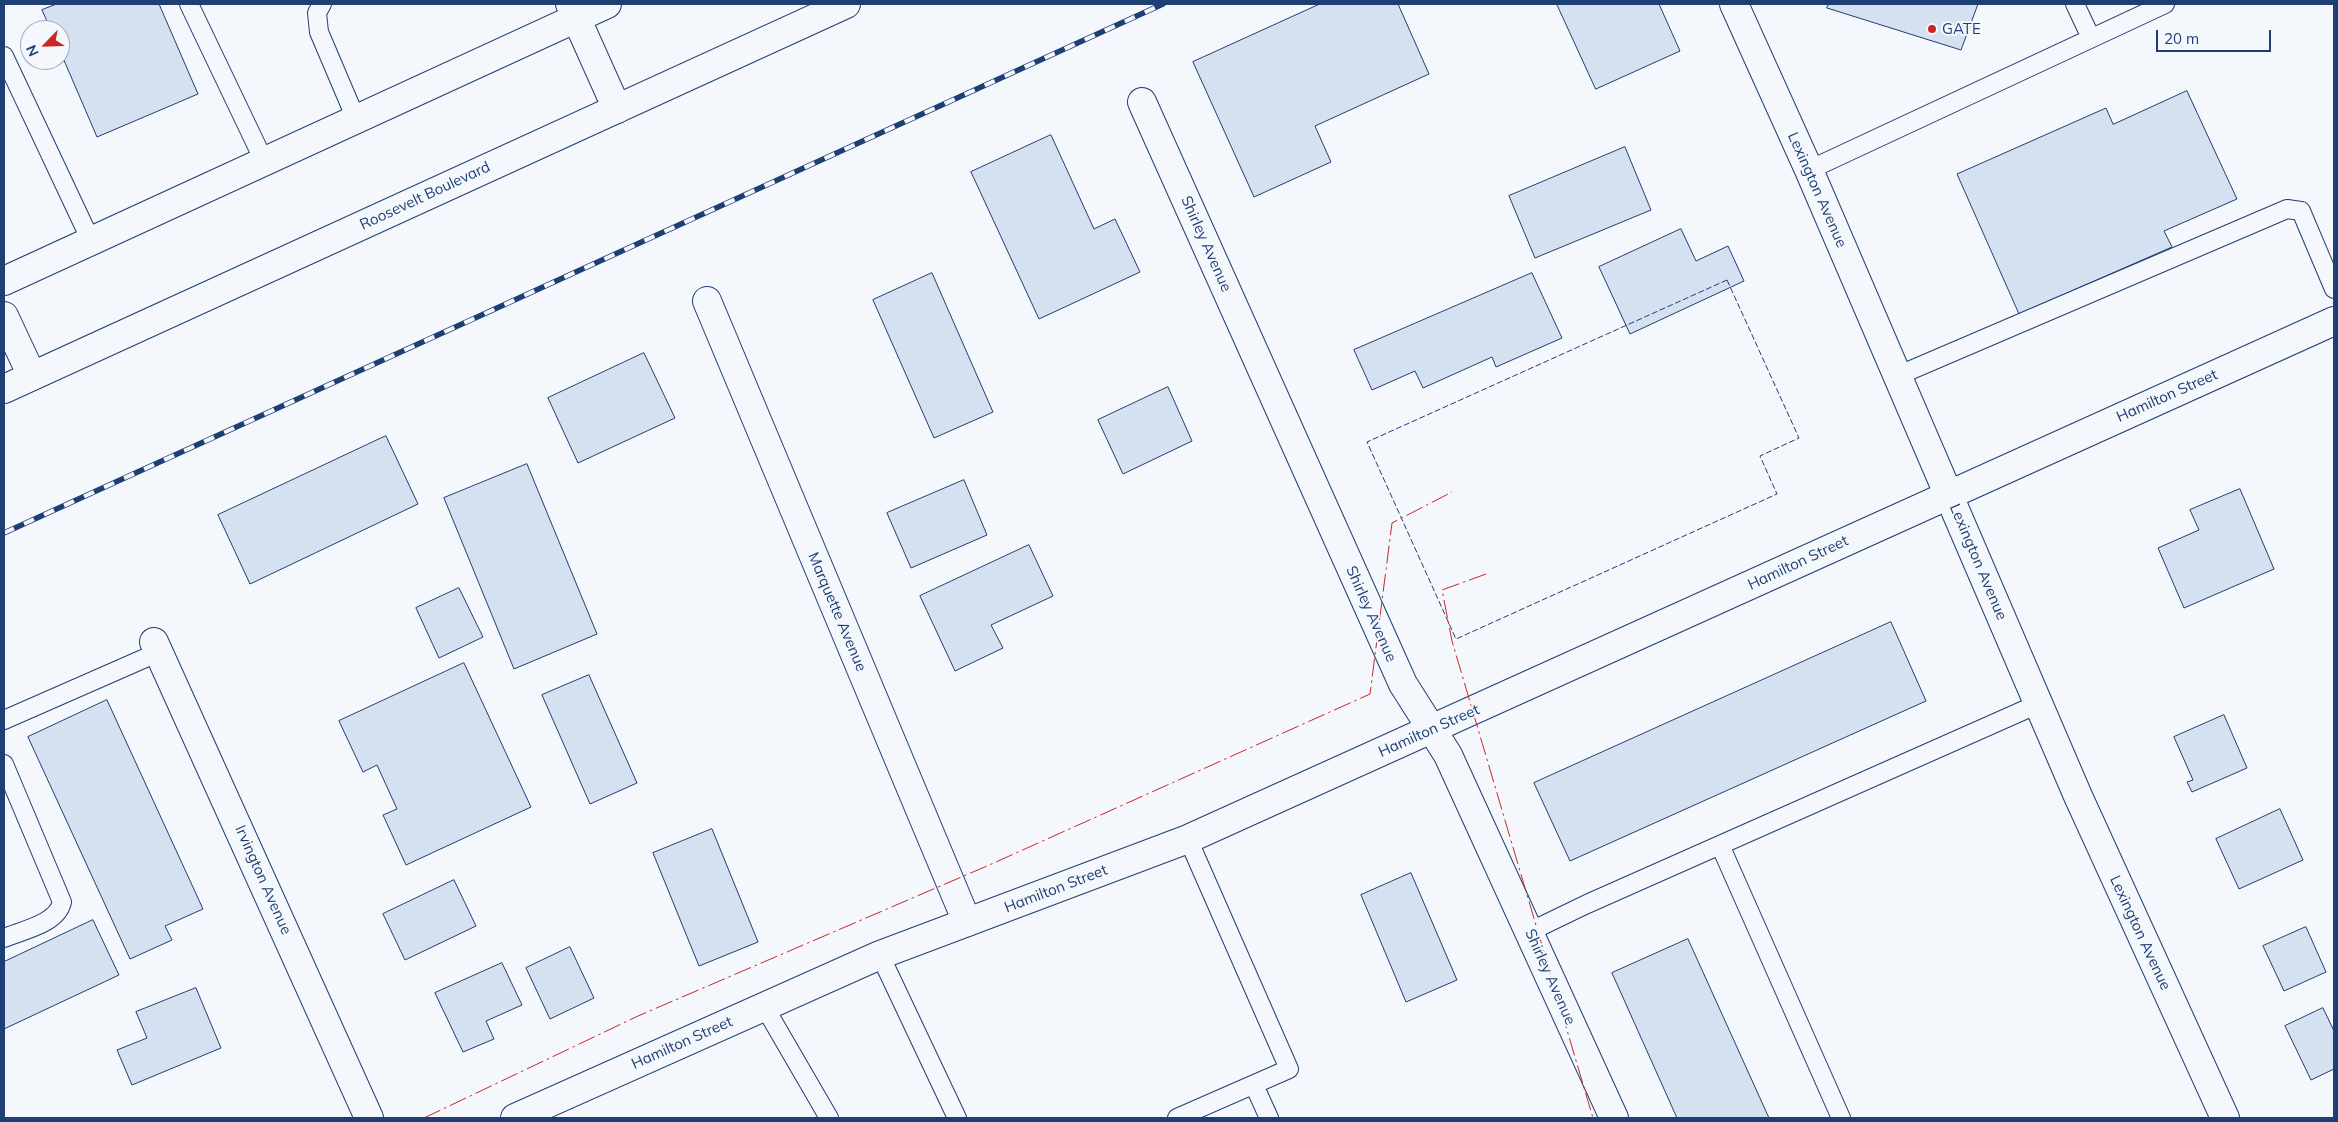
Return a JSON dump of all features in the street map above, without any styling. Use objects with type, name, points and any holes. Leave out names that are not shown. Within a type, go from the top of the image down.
[{"type":"main road","points":[[4,281],[356,119],[573,11],[607,4]]},
{"type":"main road","name":"Roosevelt Boulevard","points":[[4,389],[846,4]]},
{"type":"main road","name":"Lexington Avenue","points":[[1734,4],[1809,170],[2038,704],[2224,1118]]},
{"type":"main road","points":[[573,11],[617,109]]},
{"type":"main road","name":"Shirley Avenue","points":[[1142,102],[1403,684],[1448,755],[1614,1118]]},
{"type":"main road","name":"Marquette Avenue","points":[[707,301],[967,922]]},
{"type":"main road","points":[[4,316],[32,376]]},
{"type":"main road","name":"Hamilton Street","points":[[515,1118],[880,955],[1188,839],[2334,321]]},
{"type":"main road","name":"Irvington Avenue","points":[[157,647],[369,1118]]},
{"type":"lane","points":[[189,4],[264,161]]},
{"type":"lane","points":[[322,4],[317,13],[319,32],[356,119]]},
{"type":"lane","points":[[2075,4],[2091,38]]},
{"type":"lane","points":[[1809,170],[2166,4]]},
{"type":"lane","points":[[4,56],[91,241]]},
{"type":"lane","points":[[1898,376],[2287,210],[2302,211],[2334,289]]},
{"type":"lane","points":[[4,720],[157,647]]},
{"type":"lane","points":[[1530,932],[1720,845],[2038,704]]},
{"type":"lane","points":[[4,764],[62,902],[60,911],[52,918],[4,938]]},
{"type":"lane","points":[[1177,1118],[1289,1069],[1188,839]]},
{"type":"lane","points":[[1720,845],[1841,1118]]},
{"type":"lane","points":[[880,955],[957,1118]]},
{"type":"lane","points":[[764,1006],[829,1118]]},
{"type":"lane","points":[[1254,1085],[1269,1118]]},
{"type":"building","points":[[57,4],[159,4],[198,94],[97,137],[68,70],[70,70],[70,20],[46,20],[42,10]]},
{"type":"building","points":[[1320,4],[1398,4],[1429,74],[1315,126],[1331,162],[1254,197],[1193,62]]},
{"type":"building","points":[[1557,4],[1659,4],[1680,51],[1596,89]]},
{"type":"building","name":"GATE","points":[[1829,4],[1978,4],[1961,50],[1827,8]]},
{"type":"building","points":[[2187,91],[2237,199],[2164,231],[2172,247],[2019,314],[1957,174],[2106,108],[2113,124]]},
{"type":"building","points":[[1051,135],[1094,229],[1115,219],[1140,272],[1039,319],[971,172]]},
{"type":"building","points":[[1625,147],[1651,210],[1535,258],[1509,196]]},
{"type":"building","points":[[1681,229],[1696,261],[1728,246],[1744,281],[1630,334],[1599,267]]},
{"type":"building","points":[[932,273],[993,412],[934,438],[873,300]]},
{"type":"building","points":[[1532,273],[1562,338],[1496,367],[1492,357],[1423,388],[1415,371],[1372,390],[1354,350]]},
{"type":"building","points":[[644,353],[675,418],[578,463],[548,398]]},
{"type":"building","points":[[1168,387],[1192,441],[1123,474],[1098,420]]},
{"type":"building","points":[[386,436],[418,504],[250,584],[218,515]]},
{"type":"building","points":[[527,464],[597,634],[514,669],[444,498]]},
{"type":"building","points":[[964,480],[987,535],[911,568],[887,513]]},
{"type":"building","points":[[2240,489],[2274,569],[2184,608],[2158,548],[2199,530],[2190,510]]},
{"type":"building","points":[[1029,545],[1053,596],[991,625],[1003,648],[955,671],[920,596]]},
{"type":"building","points":[[459,588],[483,637],[439,658],[416,608]]},
{"type":"building","points":[[1891,622],[1926,701],[1570,861],[1534,783]]},
{"type":"building","points":[[464,663],[531,807],[406,865],[383,815],[397,809],[377,765],[363,772],[339,721]]},
{"type":"building","points":[[589,675],[637,783],[590,804],[542,695]]},
{"type":"building","points":[[107,700],[203,909],[165,926],[172,940],[130,959],[28,737]]},
{"type":"building","points":[[2224,715],[2247,768],[2192,792],[2187,782],[2193,780],[2174,737]]},
{"type":"building","points":[[2280,809],[2303,860],[2239,889],[2216,839]]},
{"type":"building","points":[[712,829],[758,942],[699,966],[653,853]]},
{"type":"building","points":[[1411,873],[1457,980],[1406,1002],[1361,895]]},
{"type":"building","points":[[454,880],[476,926],[405,960],[383,914]]},
{"type":"building","points":[[93,920],[119,975],[4,1029],[4,962]]},
{"type":"building","points":[[2306,927],[2326,972],[2284,991],[2263,946]]},
{"type":"building","points":[[1688,939],[1769,1118],[1677,1118],[1612,973]]},
{"type":"building","points":[[570,947],[594,998],[550,1019],[526,968]]},
{"type":"building","points":[[502,963],[522,1005],[486,1021],[494,1039],[463,1052],[435,993]]},
{"type":"building","points":[[196,988],[221,1048],[132,1085],[117,1050],[147,1038],[136,1012]]},
{"type":"building","points":[[2323,1008],[2334,1031],[2334,1069],[2311,1080],[2285,1026]]},
{"type":"railway","points":[[4,533],[1163,4]]},
{"type":"fence","points":[[1727,280],[1799,438],[1760,456],[1777,494],[1456,639],[1367,442],[1727,280]]},
{"type":"power","points":[[424,1118],[638,1016],[987,866],[1370,694],[1392,523],[1452,492]]},
{"type":"power","points":[[1486,574],[1442,590],[1452,641],[1593,1118]]},
{"type":"place","name":"GATE","points":[[1932,29]]}]
